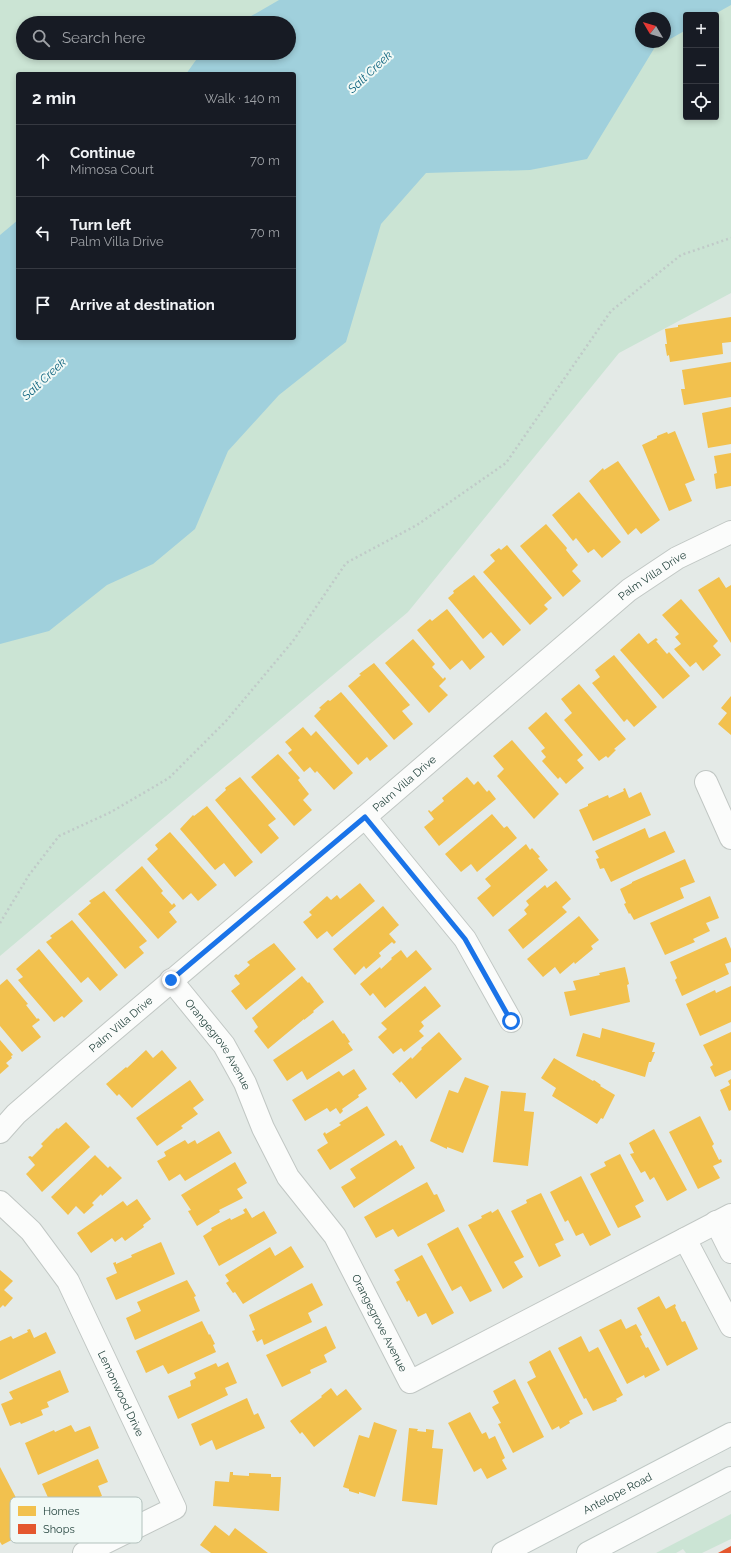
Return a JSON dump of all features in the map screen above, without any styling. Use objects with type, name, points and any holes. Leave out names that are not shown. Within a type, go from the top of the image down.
[{"type":"street","name":"Palm Villa Drive","points":[[0,1132],[16,1114],[51,1083],[365,817],[629,590],[677,558],[731,532]]},
{"type":"street","points":[[706,782],[731,838]]},
{"type":"street","points":[[365,817],[465,939],[511,1021]]},
{"type":"street","name":"Orangegrove Avenue","points":[[171,980],[224,1045],[245,1083],[263,1128],[288,1177],[335,1236],[410,1382],[724,1219]]},
{"type":"street","name":"Lemonwood Drive","points":[[0,1202],[30,1230],[68,1281],[175,1508],[142,1524]]},
{"type":"street","points":[[724,1219],[731,1252]]},
{"type":"street","points":[[685,1239],[731,1326]]},
{"type":"street","name":"Antelope Road","points":[[503,1553],[731,1434]]},
{"type":"street","points":[[588,1553],[731,1478]]},
{"type":"street","name":"Lemonwood Drive","points":[[84,1553],[104,1543]]},
{"type":"path","points":[[0,923],[28,875],[59,836],[111,812],[169,778],[226,721],[293,641],[346,563],[417,525],[506,463],[611,311],[681,255],[731,238]]},
{"type":"green space","points":[[0,0],[731,0],[731,293],[619,353],[408,612],[0,956]]},
{"type":"green space","points":[[731,1514],[731,1539],[702,1553],[686,1553],[683,1549],[676,1553],[656,1553]]},
{"type":"water","name":"Salt Creek","points":[[279,0],[731,0],[731,5],[718,12],[683,12],[683,32],[671,39],[671,12],[635,12],[635,48],[654,48],[587,159],[530,170],[426,173],[381,224],[346,342],[279,395],[228,451],[195,529],[153,564],[107,585],[49,631],[0,644],[0,235],[16,222],[16,340],[296,340],[296,72],[187,72],[196,60],[296,60],[296,16],[251,16]]},
{"type":"building: Homes","points":[[731,317],[731,342],[722,343],[723,354],[670,362],[669,355],[667,356],[665,344],[667,344],[665,329],[678,327],[678,325]]},
{"type":"building: Homes","points":[[731,362],[731,397],[684,405],[681,389],[685,389],[682,370]]},
{"type":"building: Homes","points":[[731,407],[731,444],[708,448],[702,413]]},
{"type":"building: Homes","points":[[675,431],[695,480],[685,484],[692,501],[669,511],[642,445],[657,438],[657,436]]},
{"type":"building: Homes","points":[[731,453],[731,486],[716,489],[714,474],[717,473],[714,456]]},
{"type":"building: Homes","points":[[618,461],[660,520],[641,534],[636,528],[628,535],[589,481],[603,468],[604,470]]},
{"type":"building: Homes","points":[[579,492],[621,542],[602,558],[594,549],[588,553],[576,538],[573,541],[552,515]]},
{"type":"building: Homes","points":[[546,524],[567,548],[566,550],[578,565],[572,571],[581,581],[563,597],[520,546]]},
{"type":"building: Homes","points":[[507,545],[552,598],[544,605],[548,609],[530,625],[483,572],[495,561],[490,555],[499,548],[501,550]]},
{"type":"building: Homes","points":[[474,575],[521,630],[503,646],[491,632],[483,639],[448,598],[454,593],[453,591]]},
{"type":"building: Homes","points":[[719,577],[726,588],[731,585],[731,643],[698,590]]},
{"type":"building: Homes","points":[[681,599],[718,641],[713,646],[721,655],[703,671],[696,662],[690,667],[674,649],[681,644],[675,637],[679,634],[662,615]]},
{"type":"building: Homes","points":[[447,609],[485,657],[470,670],[462,660],[450,670],[417,630],[430,619],[432,621]]},
{"type":"building: Homes","points":[[639,633],[648,644],[656,638],[658,640],[656,641],[667,654],[669,652],[690,676],[663,699],[620,650]]},
{"type":"building: Homes","points":[[413,639],[435,664],[432,667],[443,679],[445,677],[446,679],[439,686],[448,695],[429,713],[385,663]]},
{"type":"building: Homes","points":[[614,655],[657,707],[634,727],[627,719],[624,722],[592,683],[600,677],[595,670]]},
{"type":"building: Homes","points":[[374,663],[410,705],[402,711],[413,724],[394,740],[348,686],[361,675],[359,674]]},
{"type":"building: Homes","points":[[579,684],[626,739],[614,749],[616,750],[608,758],[606,756],[599,761],[564,720],[572,713],[561,699]]},
{"type":"building: Homes","points":[[341,692],[388,746],[370,761],[367,757],[358,765],[314,716],[321,709],[319,708],[328,700],[330,701]]},
{"type":"building: Homes","points":[[731,696],[731,735],[718,724],[727,713],[721,708]]},
{"type":"building: Homes","points":[[546,712],[583,755],[577,760],[584,768],[566,784],[560,777],[558,779],[542,761],[546,757],[541,751],[545,748],[528,728]]},
{"type":"building: Homes","points":[[303,727],[311,736],[316,731],[353,773],[334,790],[317,771],[315,773],[310,767],[304,772],[288,753],[292,750],[285,742]]},
{"type":"building: Homes","points":[[512,740],[559,794],[534,819],[497,776],[504,769],[493,756]]},
{"type":"building: Homes","points":[[278,754],[300,778],[298,780],[309,794],[303,800],[312,810],[294,826],[251,777]]},
{"type":"building: Homes","points":[[240,777],[276,819],[268,825],[279,838],[261,854],[215,800],[226,790],[225,788]]},
{"type":"building: Homes","points":[[467,777],[474,785],[478,781],[487,792],[489,790],[496,799],[439,846],[424,827],[434,819],[428,811],[429,810],[431,812],[444,801],[442,798]]},
{"type":"building: Homes","points":[[625,788],[629,798],[641,792],[651,815],[593,841],[579,810],[608,795],[609,798],[624,791],[623,789]]},
{"type":"building: Homes","points":[[207,806],[253,862],[235,877],[224,863],[215,870],[180,829],[193,815],[194,816]]},
{"type":"building: Homes","points":[[492,814],[504,828],[507,826],[517,838],[477,872],[471,864],[461,872],[445,854]]},
{"type":"building: Homes","points":[[645,828],[649,838],[665,831],[675,852],[611,882],[604,868],[600,869],[596,859],[599,858],[595,851]]},
{"type":"building: Homes","points":[[170,832],[217,885],[198,901],[191,893],[183,900],[147,859],[158,849],[155,845]]},
{"type":"building: Homes","points":[[526,844],[530,850],[532,848],[540,857],[538,858],[548,870],[493,917],[477,898],[491,886],[485,879]]},
{"type":"building: Homes","points":[[685,859],[695,882],[680,888],[684,898],[634,920],[624,904],[626,903],[620,889],[632,882]]},
{"type":"building: Homes","points":[[142,866],[163,891],[161,893],[172,905],[174,903],[176,906],[169,912],[177,922],[158,939],[115,890]]},
{"type":"building: Homes","points":[[556,881],[571,899],[562,907],[567,912],[523,949],[508,930],[527,914],[524,910],[529,905],[526,901],[545,885],[547,888]]},
{"type":"building: Homes","points":[[360,883],[375,901],[332,937],[327,931],[317,939],[303,922],[312,915],[309,912],[327,896],[331,900],[337,895],[340,899]]},
{"type":"building: Homes","points":[[104,891],[147,941],[139,947],[144,953],[125,969],[78,914],[91,903],[89,901]]},
{"type":"building: Homes","points":[[710,896],[719,918],[706,923],[710,931],[693,939],[695,942],[665,955],[650,923]]},
{"type":"building: Homes","points":[[383,906],[399,925],[389,934],[396,942],[394,944],[392,942],[379,953],[381,956],[366,969],[364,966],[355,975],[333,949]]},
{"type":"building: Homes","points":[[579,916],[599,940],[591,946],[593,949],[560,974],[555,967],[543,977],[527,959]]},
{"type":"building: Homes","points":[[72,920],[118,975],[100,991],[88,977],[81,983],[46,942],[52,938],[50,936]]},
{"type":"building: Homes","points":[[726,937],[731,949],[731,962],[725,964],[729,974],[682,996],[675,980],[677,978],[670,962]]},
{"type":"building: Homes","points":[[274,943],[296,969],[246,1010],[231,991],[240,984],[234,976],[236,974],[238,975],[250,965],[247,962]]},
{"type":"building: Homes","points":[[39,949],[83,1001],[64,1018],[62,1016],[54,1022],[18,980],[23,977],[16,969]]},
{"type":"building: Homes","points":[[401,950],[407,958],[416,950],[432,969],[385,1008],[373,993],[370,996],[360,984],[380,967],[381,969]]},
{"type":"building: Homes","points":[[625,967],[629,984],[627,985],[630,1002],[570,1016],[564,992],[576,990],[573,981],[600,975],[599,973]]},
{"type":"building: Homes","points":[[302,976],[308,983],[309,982],[324,1002],[313,1011],[314,1012],[268,1049],[254,1031],[258,1027],[252,1018]]},
{"type":"building: Homes","points":[[7,979],[28,1004],[26,1005],[37,1019],[38,1018],[40,1020],[32,1026],[41,1037],[22,1052],[0,1026],[0,985]]},
{"type":"building: Homes","points":[[425,986],[441,1006],[421,1022],[424,1026],[419,1031],[424,1036],[404,1052],[401,1048],[393,1054],[378,1037],[387,1029],[381,1023]]},
{"type":"building: Homes","points":[[731,986],[731,1022],[700,1036],[686,1004],[715,990],[716,993]]},
{"type":"building: Homes","points":[[333,1020],[350,1042],[348,1043],[353,1050],[307,1080],[302,1071],[287,1081],[273,1060]]},
{"type":"building: Homes","points":[[602,1028],[655,1043],[652,1052],[655,1052],[651,1062],[649,1062],[645,1077],[576,1056],[583,1033],[600,1038]]},
{"type":"building: Homes","points":[[439,1032],[462,1059],[416,1099],[401,1081],[400,1083],[392,1074],[411,1057],[412,1059],[422,1049],[421,1048]]},
{"type":"building: Homes","points":[[731,1032],[731,1070],[715,1077],[710,1067],[713,1065],[703,1045]]},
{"type":"building: Homes","points":[[0,1040],[13,1055],[11,1056],[12,1058],[6,1063],[9,1066],[0,1074]]},
{"type":"building: Homes","points":[[146,1050],[153,1058],[162,1050],[177,1068],[132,1108],[119,1094],[117,1096],[106,1084],[126,1067],[127,1068]]},
{"type":"building: Homes","points":[[554,1058],[593,1081],[594,1080],[601,1085],[600,1086],[615,1095],[603,1119],[601,1118],[597,1124],[552,1096],[556,1088],[541,1078]]},
{"type":"building: Homes","points":[[354,1069],[367,1089],[358,1095],[359,1097],[342,1109],[343,1111],[340,1114],[336,1108],[330,1112],[327,1108],[305,1121],[292,1100],[339,1071],[343,1076]]},
{"type":"building: Homes","points":[[465,1077],[489,1086],[463,1153],[447,1147],[447,1149],[430,1141],[449,1090],[458,1093]]},
{"type":"building: Homes","points":[[731,1079],[731,1110],[729,1111],[720,1090],[730,1085],[728,1081]]},
{"type":"building: Homes","points":[[190,1080],[204,1100],[193,1108],[198,1114],[181,1126],[183,1128],[157,1146],[136,1118]]},
{"type":"building: Homes","points":[[501,1091],[526,1093],[524,1111],[534,1112],[528,1166],[493,1162]]},
{"type":"building: Homes","points":[[367,1106],[385,1135],[330,1170],[317,1150],[328,1143],[323,1134],[325,1132],[326,1134],[341,1125],[339,1123]]},
{"type":"building: Homes","points":[[700,1116],[714,1144],[712,1146],[719,1160],[721,1159],[722,1162],[713,1166],[720,1178],[698,1189],[669,1132]]},
{"type":"building: Homes","points":[[66,1122],[90,1147],[42,1192],[26,1174],[35,1165],[28,1157],[32,1157],[43,1146],[41,1144],[57,1128],[58,1129]]},
{"type":"building: Homes","points":[[654,1129],[687,1190],[667,1201],[654,1177],[650,1180],[645,1171],[641,1173],[630,1154],[634,1153],[629,1143]]},
{"type":"building: Homes","points":[[219,1131],[232,1153],[185,1181],[180,1174],[169,1181],[157,1161],[166,1156],[164,1152],[185,1140],[188,1144],[195,1140],[197,1144]]},
{"type":"building: Homes","points":[[396,1140],[400,1146],[402,1145],[415,1168],[354,1208],[341,1187],[356,1178],[350,1169]]},
{"type":"building: Homes","points":[[620,1154],[644,1201],[635,1206],[641,1217],[618,1228],[590,1174],[606,1166],[604,1162]]},
{"type":"building: Homes","points":[[95,1155],[108,1168],[110,1166],[122,1178],[102,1196],[101,1194],[92,1203],[94,1205],[84,1214],[76,1206],[68,1215],[51,1197]]},
{"type":"building: Homes","points":[[235,1162],[247,1183],[237,1189],[243,1198],[219,1210],[220,1212],[197,1226],[188,1211],[191,1210],[181,1195]]},
{"type":"building: Homes","points":[[581,1176],[611,1235],[590,1246],[583,1233],[576,1236],[568,1220],[565,1222],[550,1192]]},
{"type":"building: Homes","points":[[427,1182],[434,1195],[437,1194],[445,1211],[398,1237],[393,1229],[376,1238],[364,1217]]},
{"type":"building: Homes","points":[[541,1193],[564,1240],[555,1244],[561,1256],[539,1267],[511,1211],[527,1203],[526,1200]]},
{"type":"building: Homes","points":[[137,1199],[151,1219],[143,1225],[144,1227],[125,1241],[122,1237],[115,1242],[112,1238],[91,1253],[77,1233],[123,1201],[127,1206]]},
{"type":"building: Homes","points":[[246,1208],[252,1218],[264,1211],[277,1233],[219,1266],[203,1236],[212,1230],[211,1228],[230,1218],[231,1220],[245,1213],[243,1210]]},
{"type":"building: Homes","points":[[498,1209],[524,1257],[514,1262],[523,1277],[503,1289],[468,1225],[482,1218],[481,1216],[491,1211],[492,1213]]},
{"type":"building: Homes","points":[[458,1227],[492,1291],[470,1302],[461,1286],[452,1291],[427,1244]]},
{"type":"building: Homes","points":[[161,1242],[175,1274],[116,1300],[106,1278],[117,1273],[113,1263],[116,1262],[116,1264],[132,1257],[131,1255]]},
{"type":"building: Homes","points":[[291,1246],[304,1267],[243,1304],[235,1292],[233,1293],[226,1283],[229,1281],[225,1275],[270,1247],[275,1256]]},
{"type":"building: Homes","points":[[422,1255],[454,1313],[432,1325],[426,1313],[418,1317],[409,1300],[407,1302],[396,1282],[400,1280],[394,1270]]},
{"type":"building: Homes","points":[[0,1270],[13,1281],[4,1290],[13,1298],[5,1307],[3,1305],[0,1308]]},
{"type":"building: Homes","points":[[187,1280],[196,1296],[194,1297],[200,1311],[135,1340],[126,1318],[141,1311],[137,1302]]},
{"type":"building: Homes","points":[[312,1283],[323,1305],[308,1313],[312,1322],[264,1345],[262,1339],[257,1342],[252,1331],[255,1330],[249,1315]]},
{"type":"building: Homes","points":[[659,1296],[666,1309],[675,1304],[682,1322],[685,1321],[698,1349],[667,1366],[637,1308]]},
{"type":"building: Homes","points":[[621,1319],[626,1329],[636,1324],[642,1335],[640,1336],[646,1348],[648,1347],[660,1370],[645,1378],[644,1375],[627,1384],[599,1330]]},
{"type":"building: Homes","points":[[202,1321],[215,1344],[213,1345],[216,1352],[168,1374],[163,1365],[146,1373],[136,1351]]},
{"type":"building: Homes","points":[[326,1326],[336,1348],[324,1355],[327,1362],[310,1370],[311,1373],[282,1387],[266,1355]]},
{"type":"building: Homes","points":[[30,1329],[34,1338],[46,1332],[56,1353],[0,1380],[0,1341],[11,1336],[13,1339],[28,1332],[27,1330]]},
{"type":"building: Homes","points":[[581,1336],[589,1352],[598,1347],[623,1395],[616,1399],[617,1401],[593,1411],[586,1398],[584,1399],[558,1348]]},
{"type":"building: Homes","points":[[550,1350],[583,1414],[569,1421],[570,1423],[560,1429],[559,1426],[552,1430],[527,1382],[536,1377],[529,1362]]},
{"type":"building: Homes","points":[[228,1362],[237,1383],[225,1388],[228,1395],[178,1419],[168,1396],[191,1386],[190,1381],[196,1378],[194,1373],[216,1363],[218,1367]]},
{"type":"building: Homes","points":[[60,1370],[69,1392],[47,1402],[49,1407],[41,1410],[43,1415],[21,1424],[20,1422],[10,1426],[1,1404],[13,1399],[9,1392]]},
{"type":"building: Homes","points":[[515,1379],[544,1437],[513,1453],[498,1424],[501,1423],[492,1407],[499,1403],[493,1391]]},
{"type":"building: Homes","points":[[331,1388],[337,1396],[346,1389],[362,1409],[314,1447],[302,1432],[300,1434],[290,1421],[322,1397],[321,1396]]},
{"type":"building: Homes","points":[[247,1398],[254,1415],[258,1413],[265,1428],[216,1450],[212,1440],[200,1446],[191,1424]]},
{"type":"building: Homes","points":[[470,1412],[482,1434],[486,1432],[489,1439],[495,1436],[505,1458],[502,1460],[507,1469],[487,1479],[481,1468],[474,1472],[448,1423]]},
{"type":"building: Homes","points":[[374,1422],[397,1430],[375,1497],[359,1492],[359,1494],[349,1491],[349,1489],[343,1487],[359,1435],[369,1438]]},
{"type":"building: Homes","points":[[71,1425],[75,1432],[90,1426],[99,1448],[38,1475],[25,1443],[54,1430],[55,1432]]},
{"type":"building: Homes","points":[[409,1428],[426,1432],[426,1429],[434,1430],[432,1448],[443,1449],[437,1505],[402,1501]]},
{"type":"building: Homes","points":[[98,1459],[108,1482],[98,1486],[102,1496],[100,1497],[48,1497],[42,1484]]},
{"type":"building: Homes","points":[[0,1467],[16,1497],[10,1497],[10,1541],[2,1545],[0,1542]]},
{"type":"building: Homes","points":[[230,1472],[233,1472],[233,1475],[249,1476],[249,1473],[271,1474],[271,1477],[281,1477],[279,1511],[213,1506],[215,1481],[229,1482]]},
{"type":"building: Homes","points":[[215,1525],[229,1536],[235,1528],[268,1553],[211,1553],[200,1545]]},
{"type":"building: Shops","points":[[731,1546],[731,1553],[718,1553]]},
{"type":"route","points":[[171,980],[365,817],[465,939],[511,1021]]}]
